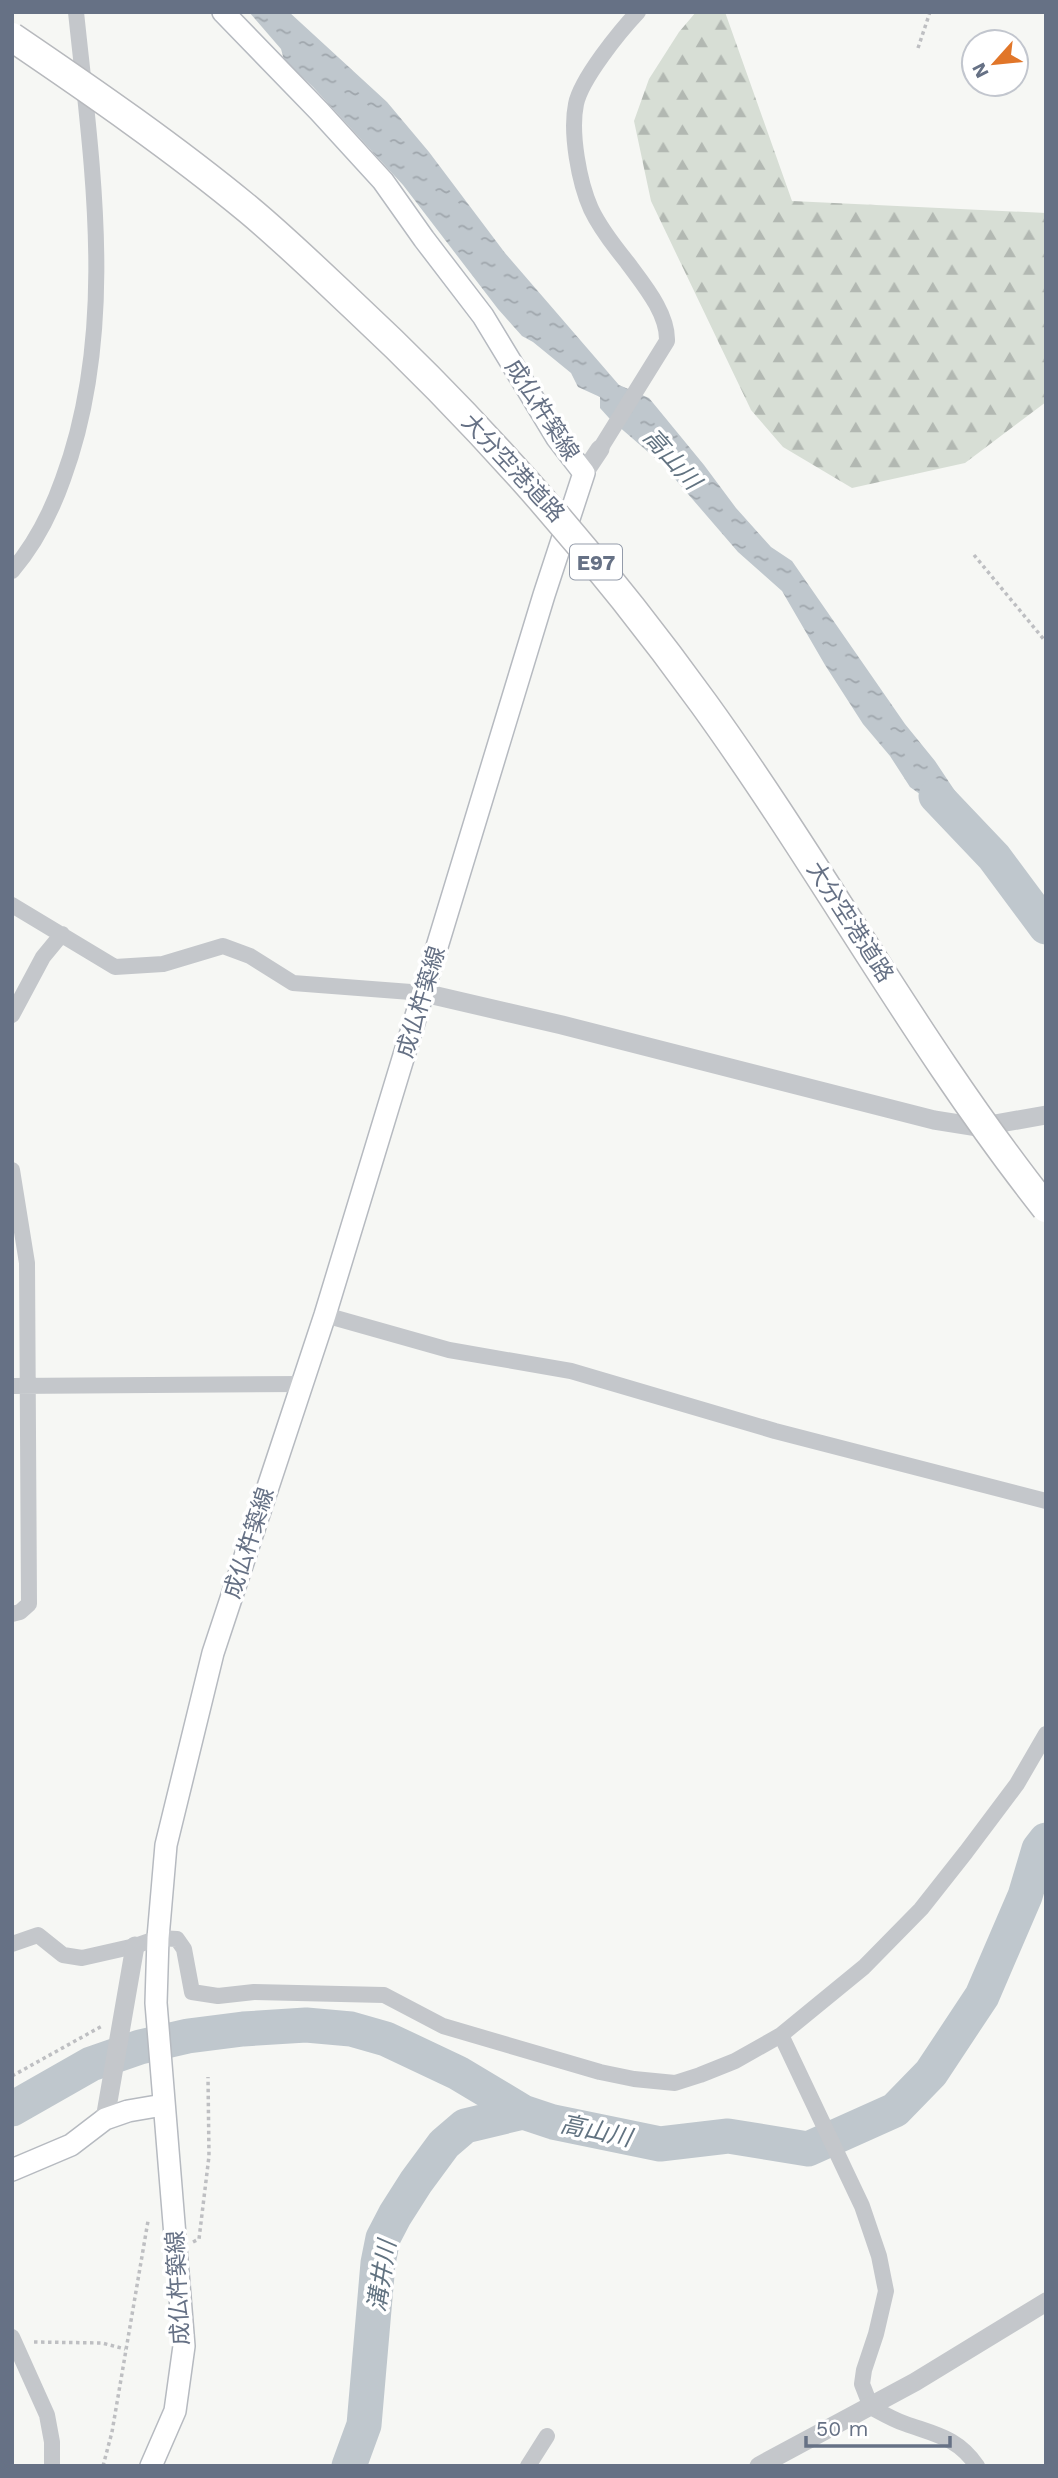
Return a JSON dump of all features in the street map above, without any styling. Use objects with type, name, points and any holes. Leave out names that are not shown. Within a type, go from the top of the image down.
[{"type":"highway","name":"大分空港道路","points":[[12,37],[74,79],[249,210],[413,361],[574,535],[635,610],[706,706],[814,866],[966,1103],[1046,1208]]},
{"type":"main road","name":"成仏杵築線","points":[[151,2466],[175,2411],[184,2346],[156,2003],[158,1938],[166,1846],[213,1653],[325,1315],[544,595],[584,473],[557,438],[483,316],[383,181],[223,12]]},
{"type":"main road","points":[[12,2170],[72,2145],[105,2119],[128,2111],[163,2105]]},
{"type":"street","points":[[12,571],[32,548],[53,507],[76,445],[90,381],[96,305],[92,171],[76,12]]},
{"type":"street","points":[[584,473],[667,341],[667,330],[647,289],[615,247],[591,209],[580,170],[574,130],[576,103],[589,76],[638,12]]},
{"type":"street","points":[[12,905],[116,967],[163,964],[223,946],[250,956],[293,983],[424,993],[562,1025],[934,1120],[978,1127],[1044,1116]]},
{"type":"street","points":[[12,1015],[43,957],[62,934]]},
{"type":"street","points":[[12,1170],[27,1263],[20,1386],[29,1604],[20,1612],[12,1614]]},
{"type":"street","points":[[325,1315],[449,1350],[571,1371],[775,1432],[1046,1501]]},
{"type":"street","points":[[20,1386],[302,1384]]},
{"type":"street","points":[[12,1944],[38,1935],[63,1955],[82,1958],[158,1938],[177,1939],[184,1949],[192,1992],[218,1996],[254,1992],[384,1995],[443,2026],[634,2079],[675,2083],[735,2061],[781,2035],[864,1967],[921,1909],[1017,1784],[1046,1734]]},
{"type":"street","points":[[105,2119],[135,1946]]},
{"type":"street","points":[[781,2035],[862,2206],[879,2256],[886,2291],[862,2384],[871,2407],[903,2423],[958,2443],[977,2466]]},
{"type":"street","points":[[759,2466],[871,2407],[1046,2302]]},
{"type":"street","points":[[15,2342],[47,2415],[52,2442],[52,2466]]},
{"type":"street","points":[[528,2466],[547,2436]]},
{"type":"path","points":[[918,48],[930,12]]},
{"type":"path","points":[[974,555],[1046,642]]},
{"type":"path","points":[[12,2076],[121,2018]]},
{"type":"path","points":[[177,2249],[199,2239],[209,2156],[208,2077]]},
{"type":"path","points":[[103,2466],[112,2432],[148,2221]]},
{"type":"path","points":[[15,2342],[102,2343],[125,2349]]},
{"type":"green space","points":[[696,12],[725,12],[792,201],[1046,213],[1046,402],[965,463],[852,488],[783,447],[751,410],[651,201],[634,121],[649,79],[679,32]]},
{"type":"water","points":[[249,12],[289,12],[387,102],[429,152],[505,253],[619,385],[649,398],[736,508],[771,547],[792,561],[905,724],[935,761],[967,809],[987,847],[962,824],[910,787],[890,756],[863,724],[782,591],[738,552],[663,465],[609,418],[600,408],[600,397],[578,387],[571,373],[522,336],[498,309],[403,185],[313,87],[284,60],[281,49]]},
{"type":"waterway","name":"高山川","points":[[936,796],[994,857],[1046,927]]},
{"type":"waterway","name":"高山川","points":[[12,2109],[91,2064],[140,2047],[188,2036],[306,2025],[351,2029],[386,2039],[458,2073],[523,2112],[553,2122],[660,2144],[728,2136],[808,2149],[895,2110],[931,2073],[982,1996],[1025,1896],[1039,1849],[1046,1840]]},
{"type":"waterway","name":"溝井川","points":[[349,2466],[364,2425],[378,2263],[383,2238],[416,2182],[444,2144],[465,2126],[523,2112]]}]
